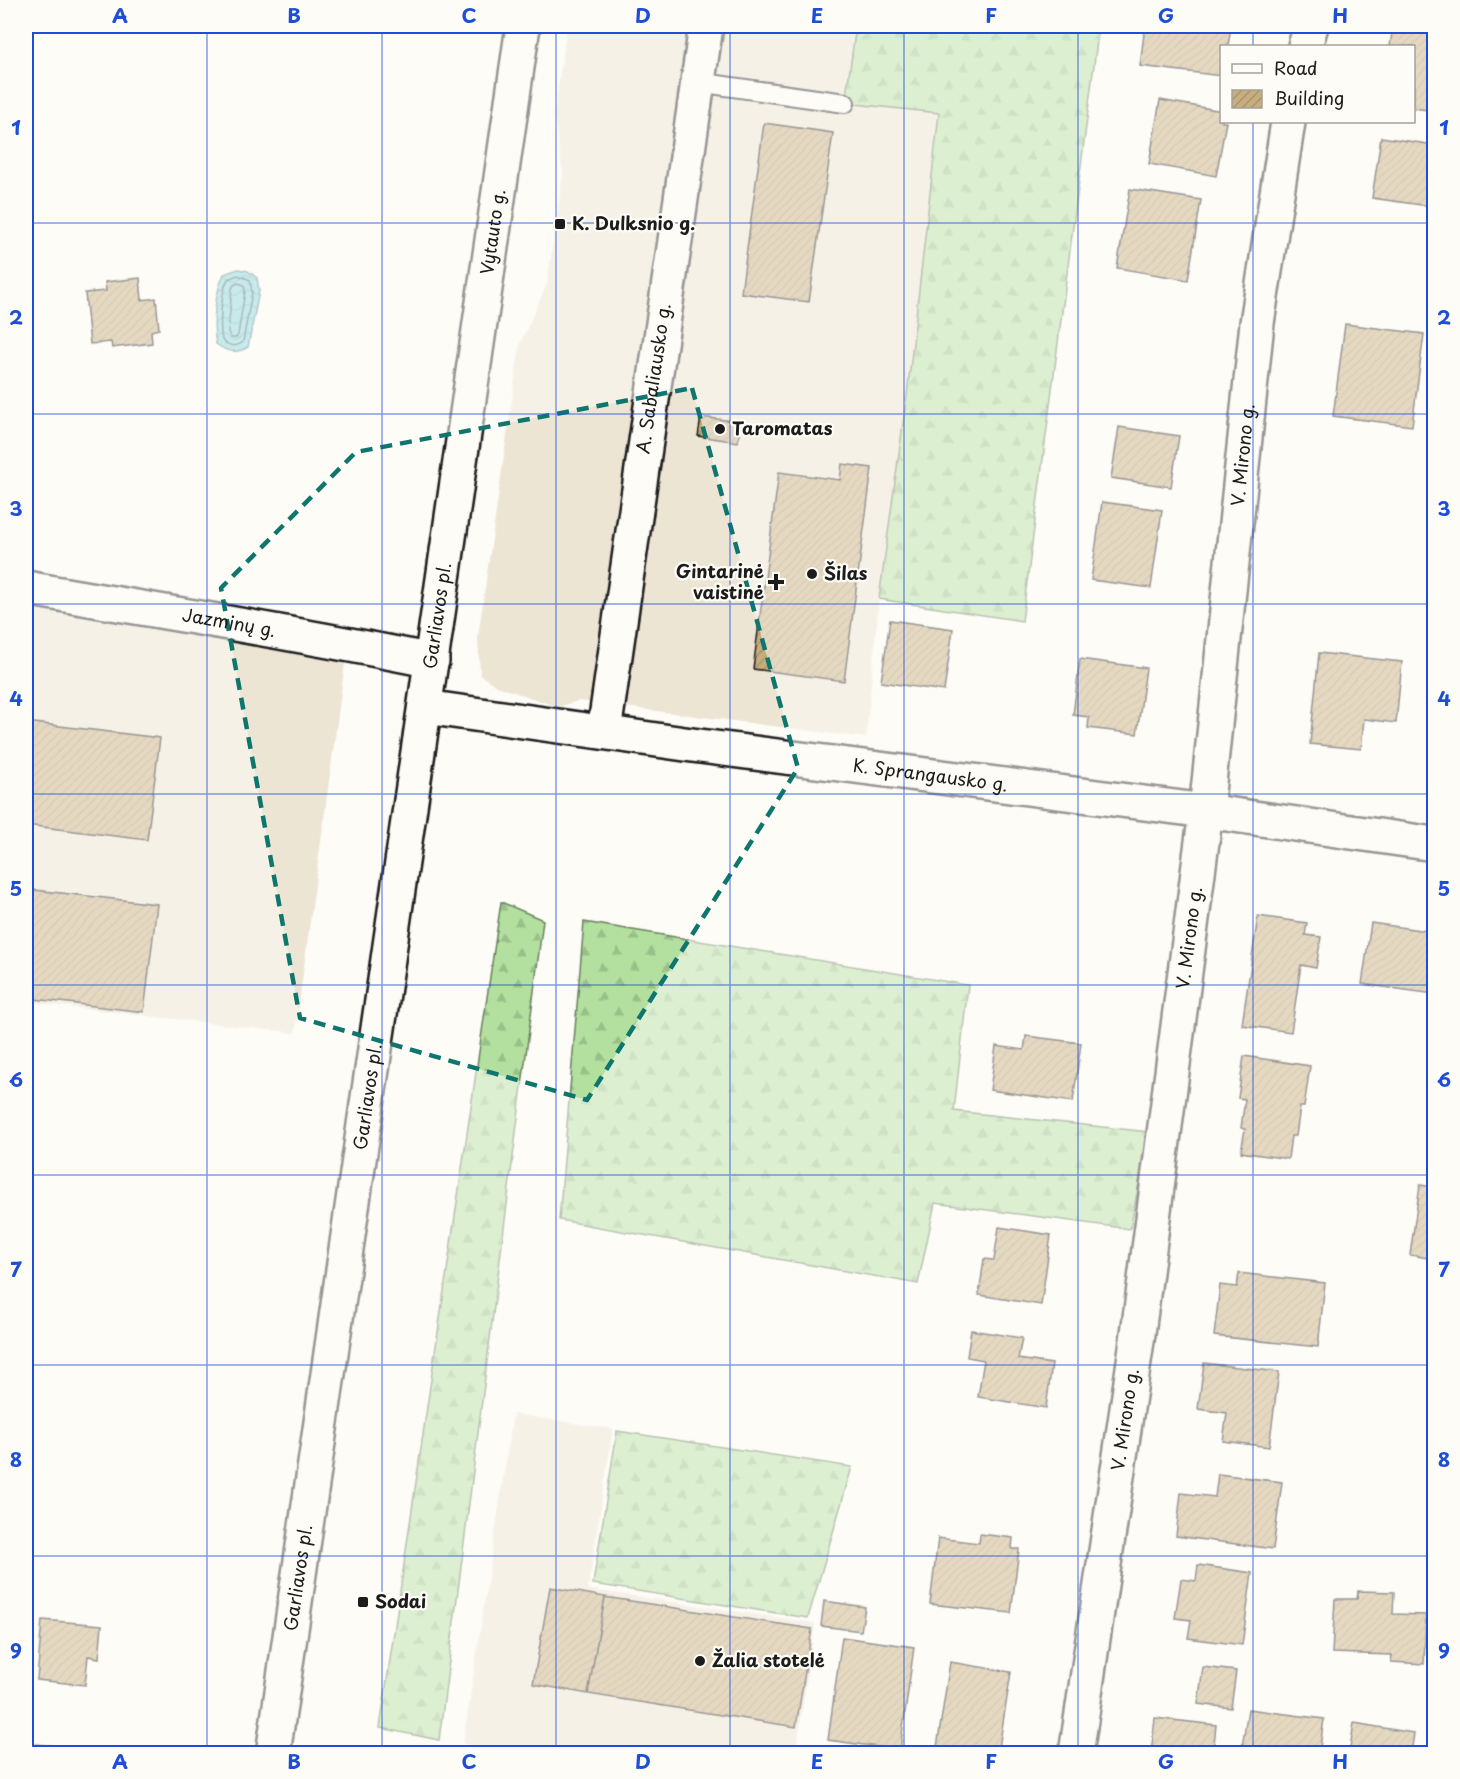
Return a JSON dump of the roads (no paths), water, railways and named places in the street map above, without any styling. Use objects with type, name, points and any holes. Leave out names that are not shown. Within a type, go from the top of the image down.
[{"type":"street","name":"Vytauto g.","points":[[464,438],[523,26]]},
{"type":"street","name":"A. Sabaliausko g.","points":[[604,732],[642,448],[663,322],[706,26]]},
{"type":"street","points":[[1305,45],[1311,26]]},
{"type":"street","name":"V. Mirono g.","points":[[1076,1754],[1137,1341],[1206,811],[1257,323],[1288,123]]},
{"type":"street","name":"Garliavos pl.","points":[[279,1753],[464,438]]},
{"type":"street","name":"Jazminų g.","points":[[26,588],[348,644],[432,661]]},
{"type":"street","name":"K. Sprangausko g.","points":[[425,707],[1206,811],[1434,844]]},
{"type":"lane","points":[[698,82],[845,103]]},
{"type":"water","points":[[238,269],[248,271],[257,278],[259,291],[248,347],[232,351],[216,344],[214,317],[218,290],[224,274]]},
{"type":"place","name":"K. Dulksnio g.","points":[[560,224]]},
{"type":"place","name":"Taromatas","points":[[720,429]]},
{"type":"place","name":"Šilas","points":[[812,574]]},
{"type":"place","name":"Gintarinė vaistinė","points":[[776,582]]},
{"type":"place","name":"Sodai","points":[[363,1602]]},
{"type":"place","name":"Žalia stotelė","points":[[700,1661]]}]
